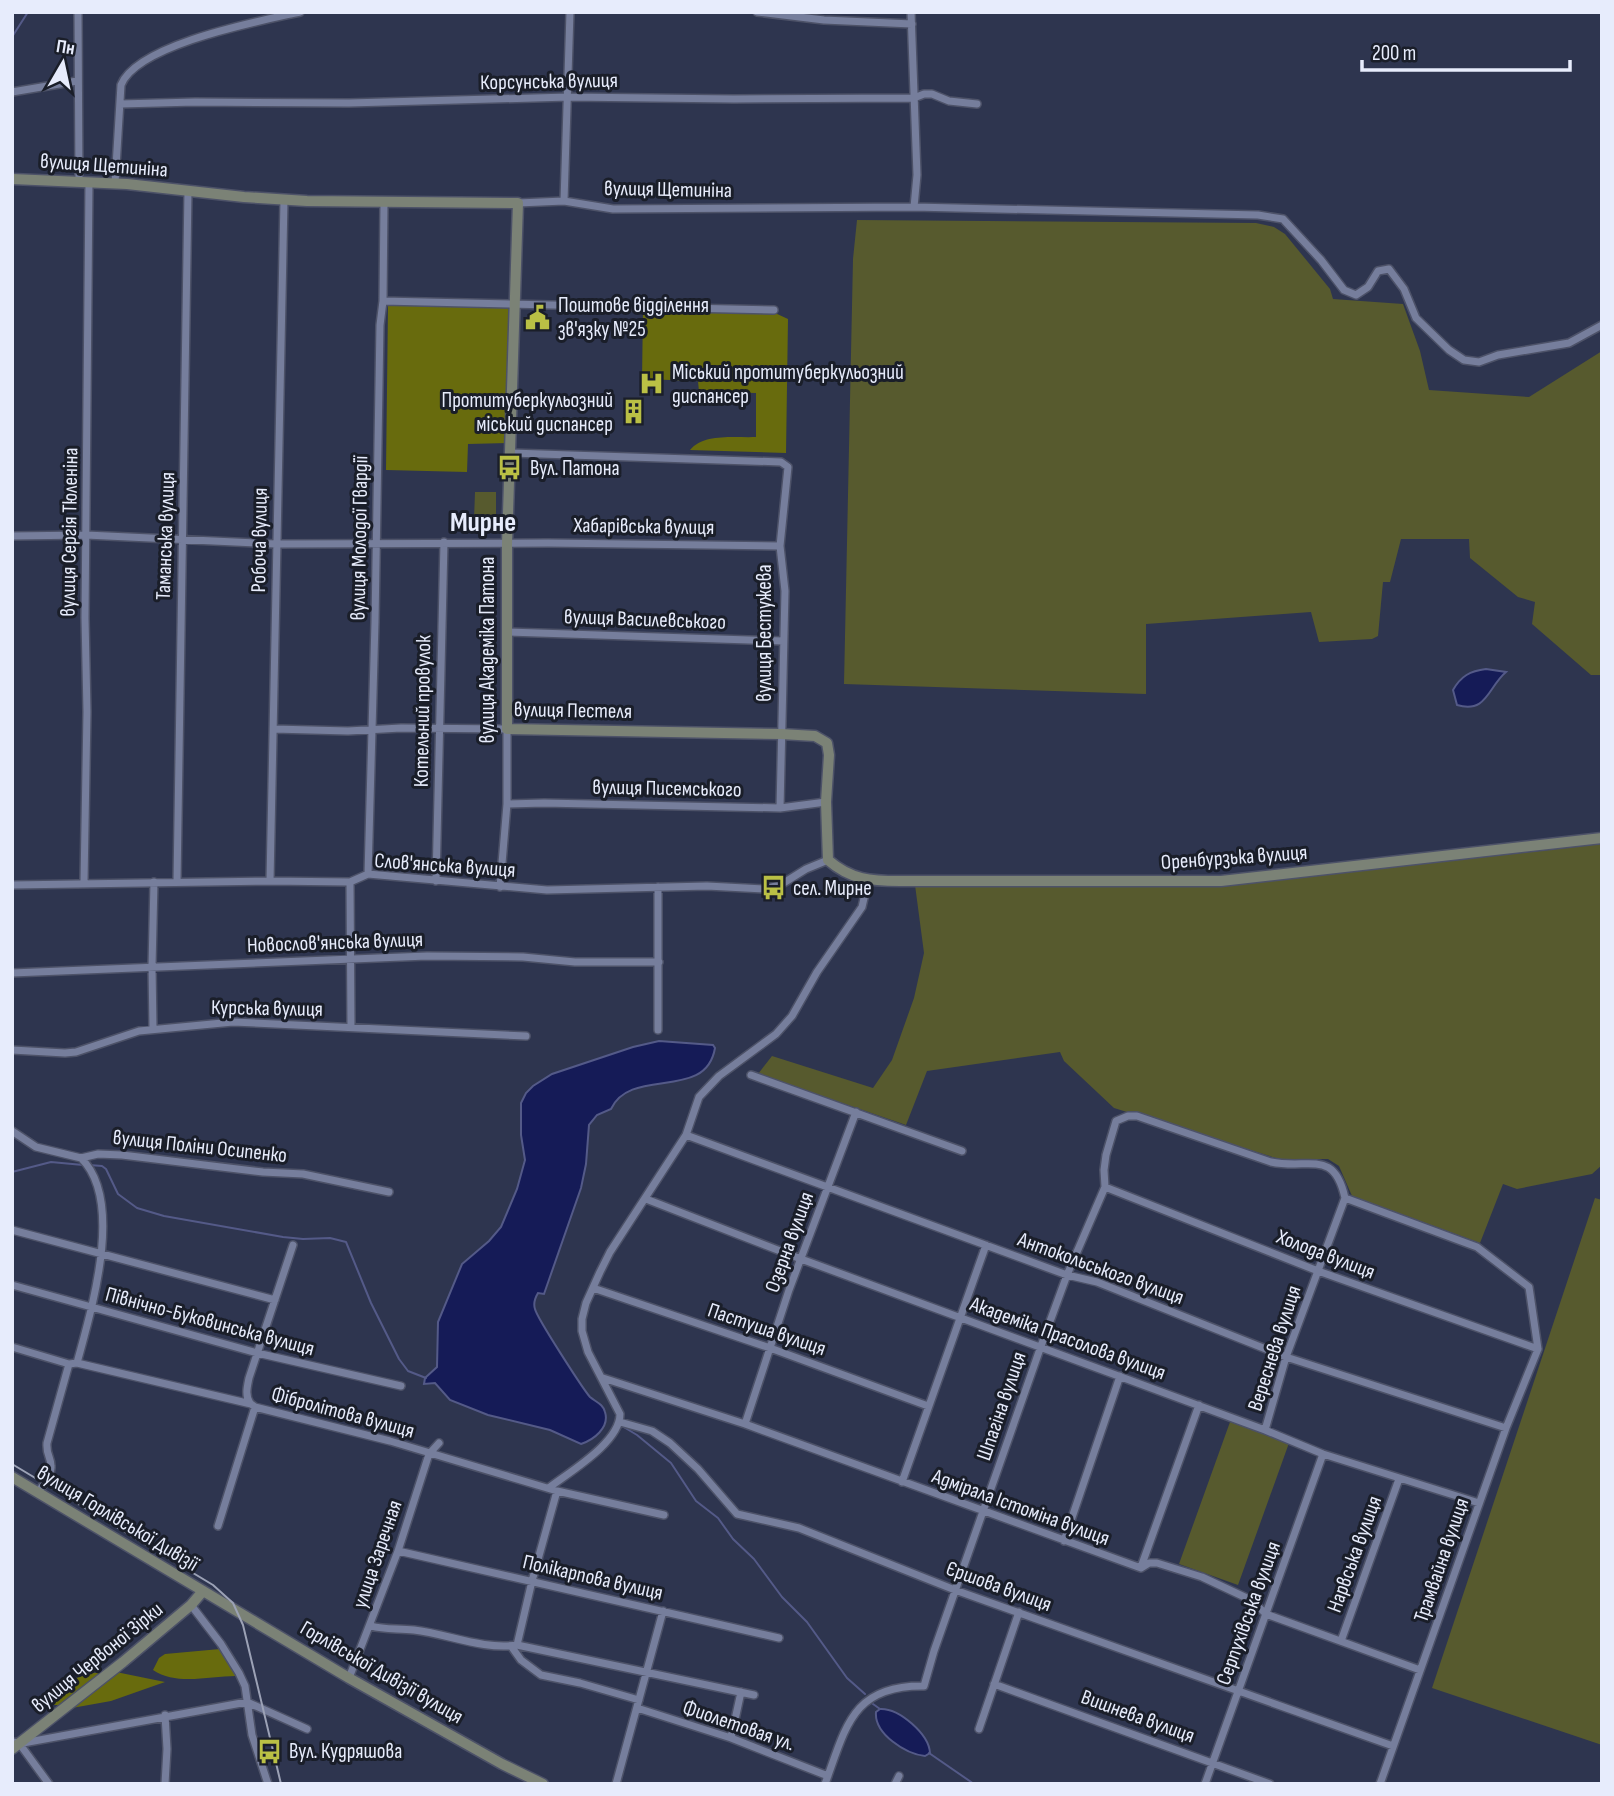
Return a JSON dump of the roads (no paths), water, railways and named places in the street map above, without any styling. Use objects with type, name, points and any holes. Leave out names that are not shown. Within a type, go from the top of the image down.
[{"type":"street","name":"вулиця Сергія Тюленіна","points":[[78,12],[80,37],[77,81],[84,182],[87,712],[84,883]]},
{"type":"street","points":[[115,183],[121,85],[125,76],[158,55],[232,27],[300,12]]},
{"type":"street","points":[[564,201],[570,12]]},
{"type":"street","points":[[757,12],[824,20],[912,24]]},
{"type":"street","points":[[911,12],[917,175],[914,207]]},
{"type":"street","points":[[12,92],[77,81]]},
{"type":"street","name":"Корсунська вулиця","points":[[120,104],[349,103],[569,97],[914,98],[924,94],[932,94],[949,101],[977,104]]},
{"type":"street","name":"вулиця Щетиніна","points":[[12,179],[115,183],[284,200],[384,203],[518,204],[564,201],[613,209],[914,207],[1258,215],[1283,219],[1321,260],[1344,290],[1356,295],[1367,287],[1378,271],[1389,269],[1404,289],[1416,317],[1449,350],[1464,360],[1479,362],[1498,355],[1569,344],[1602,325]]},
{"type":"street","name":"Таманська вулиця","points":[[177,882],[188,191]]},
{"type":"street","name":"Робоча вулиця","points":[[270,881],[284,200]]},
{"type":"street","name":"вулиця Молодої Гвардії","points":[[368,874],[384,203]]},
{"type":"street","name":"вулиця Академіка Патона","points":[[500,887],[508,804],[507,544],[518,204]]},
{"type":"street","points":[[383,301],[774,310]]},
{"type":"street","name":"вулиця Бестужева","points":[[511,453],[781,463],[788,467],[780,546],[785,591],[780,808]]},
{"type":"street","name":"Хабарівська вулиця","points":[[12,536],[86,535],[276,544],[548,542],[780,546]]},
{"type":"street","name":"Котельний провулок","points":[[436,881],[444,542]]},
{"type":"street","name":"вулиця Василевського","points":[[507,632],[783,640]]},
{"type":"street","name":"вулиця Пестеля","points":[[274,729],[371,730],[439,727],[815,736],[827,743],[829,755],[826,802]]},
{"type":"street","points":[[514,1645],[553,1489],[603,1446],[620,1422],[620,1414],[588,1352],[582,1331],[582,1318],[593,1288],[610,1252],[685,1135],[699,1097],[719,1076],[776,1034],[792,1016],[817,972],[862,907],[868,881],[845,873],[828,860],[826,802]]},
{"type":"street","name":"вулиця Писемського","points":[[508,804],[780,808],[826,802]]},
{"type":"street","name":"Оренбурзька вулиця","points":[[868,881],[1222,881],[1602,838]]},
{"type":"street","name":"Слов'янська вулиця","points":[[12,885],[350,882],[368,874],[547,890],[773,888],[828,860]]},
{"type":"street","points":[[153,1029],[155,882]]},
{"type":"street","points":[[350,882],[351,1027]]},
{"type":"street","points":[[658,887],[658,1030]]},
{"type":"street","name":"Новослов'янська вулиця","points":[[12,973],[427,956],[523,957],[586,963],[659,962]]},
{"type":"street","name":"Курська вулиця","points":[[12,1050],[48,1054],[76,1052],[127,1034],[153,1029],[233,1022],[526,1036]]},
{"type":"street","points":[[751,1075],[962,1151]]},
{"type":"street","name":"Озерна вулиця","points":[[745,1424],[801,1259],[856,1112]]},
{"type":"street","name":"Шпагіна вулиця","points":[[826,1780],[855,1712],[866,1700],[904,1685],[924,1686],[1041,1346],[1067,1275],[1105,1187],[1106,1155],[1116,1121],[1128,1115],[1137,1115],[1271,1162],[1325,1165],[1339,1176],[1345,1198]]},
{"type":"street","name":"вулиця Поліни Осипенко","points":[[12,1131],[36,1147],[85,1162],[98,1154],[122,1155],[303,1174],[389,1192]]},
{"type":"street","name":"Антокольського вулиця","points":[[685,1135],[1067,1275],[1097,1282],[1286,1357],[1506,1428]]},
{"type":"street","points":[[38,1493],[51,1469],[47,1443],[91,1307],[102,1254],[101,1199],[98,1186],[85,1162]]},
{"type":"street","name":"Холода вулиця","points":[[1105,1187],[1318,1271],[1538,1349]]},
{"type":"street","points":[[1345,1198],[1477,1247],[1529,1287],[1538,1349]]},
{"type":"street","name":"Вереснева вулиця","points":[[1265,1430],[1286,1357],[1345,1198]]},
{"type":"street","name":"Академіка Прасолова вулиця","points":[[646,1199],[801,1259],[1199,1405],[1323,1454],[1479,1503]]},
{"type":"street","points":[[12,1230],[275,1300]]},
{"type":"street","points":[[218,1526],[253,1405],[246,1391],[293,1245]]},
{"type":"street","points":[[901,1482],[986,1245]]},
{"type":"street","name":"Північно-Буковинська вулиця","points":[[12,1285],[257,1353],[401,1386]]},
{"type":"street","name":"Пастуша вулиця","points":[[593,1288],[770,1348],[928,1406]]},
{"type":"street","name":"Фібролітова вулиця","points":[[12,1347],[253,1405],[390,1441],[553,1489],[664,1515]]},
{"type":"street","name":"Трамвайна вулиця","points":[[1380,1784],[1506,1428],[1538,1349]]},
{"type":"street","points":[[1064,1541],[1120,1376]]},
{"type":"street","name":"Адмірала Істоміна вулиця","points":[[603,1378],[745,1424],[1141,1568],[1149,1563],[1157,1563],[1202,1577],[1251,1600],[1266,1614],[1420,1670]]},
{"type":"street","points":[[1141,1568],[1199,1405]]},
{"type":"street","name":"Єршова вулиця","points":[[620,1422],[652,1430],[670,1443],[698,1469],[737,1514],[799,1528],[955,1590],[1393,1746]]},
{"type":"street","name":"улица Заречная","points":[[349,1678],[398,1551],[429,1454],[439,1443]]},
{"type":"street","name":"Серпухівська вулиця","points":[[1205,1784],[1323,1454]]},
{"type":"street","name":"вулиця Горлівської Дивізії","points":[[12,1477],[203,1591]]},
{"type":"street","name":"Нарвська вулиця","points":[[1341,1641],[1399,1479]]},
{"type":"street","name":"Полікарпова вулиця","points":[[398,1551],[779,1638]]},
{"type":"street","name":"вулиця Червоної Зірки","points":[[15,1745],[123,1662],[191,1605],[203,1591]]},
{"type":"street","name":"Горлівської Дивізії вулиця","points":[[203,1591],[349,1678],[502,1764],[543,1784]]},
{"type":"street","points":[[191,1605],[221,1644],[245,1686],[252,1735],[268,1784]]},
{"type":"street","points":[[616,1784],[663,1611]]},
{"type":"street","points":[[979,1728],[1019,1612]]},
{"type":"street","points":[[370,1626],[388,1630],[412,1629],[493,1645],[514,1645],[754,1695]]},
{"type":"street","name":"Фиолетовая ул.","points":[[514,1645],[522,1660],[541,1675],[580,1683],[731,1738],[826,1780]]},
{"type":"street","name":"Вишнева вулиця","points":[[994,1684],[1213,1761],[1270,1784]]},
{"type":"street","points":[[731,1738],[741,1692]]},
{"type":"street","points":[[49,1784],[15,1745],[165,1715],[247,1702],[307,1729]]},
{"type":"street","points":[[165,1715],[165,1784]]},
{"type":"waterway","points":[[12,37],[28,12]]},
{"type":"waterway","points":[[12,1172],[51,1162],[83,1165]]},
{"type":"waterway","points":[[89,1165],[106,1169],[118,1194],[137,1208],[164,1216],[283,1237],[330,1238],[346,1242],[371,1303],[399,1359],[408,1371],[426,1378]]},
{"type":"waterway","points":[[622,1426],[671,1463],[696,1501],[718,1518],[733,1539],[754,1559],[782,1597],[807,1622],[847,1678],[865,1694]]},
{"type":"waterway","points":[[873,1704],[880,1709]]},
{"type":"waterway","points":[[929,1753],[974,1784]]},
{"type":"tram line","points":[[12,1464],[213,1585],[233,1603],[243,1625],[281,1784]]},
{"type":"place","name":"Поштове відділення зв'язку №25","points":[[538,317]]},
{"type":"place","name":"Міський протитуберкульозний диспансер","points":[[652,384]]},
{"type":"place","name":"Протитуберкульозний міський диспансер","points":[[633,412]]},
{"type":"place","name":"Вул. Патона","points":[[510,468]]},
{"type":"place","name":"сел. Мирне","points":[[773,888]]},
{"type":"place","name":"Вул. Кудряшова","points":[[269,1751]]},
{"type":"district","name":"Мирне","points":[[483,521]]}]
